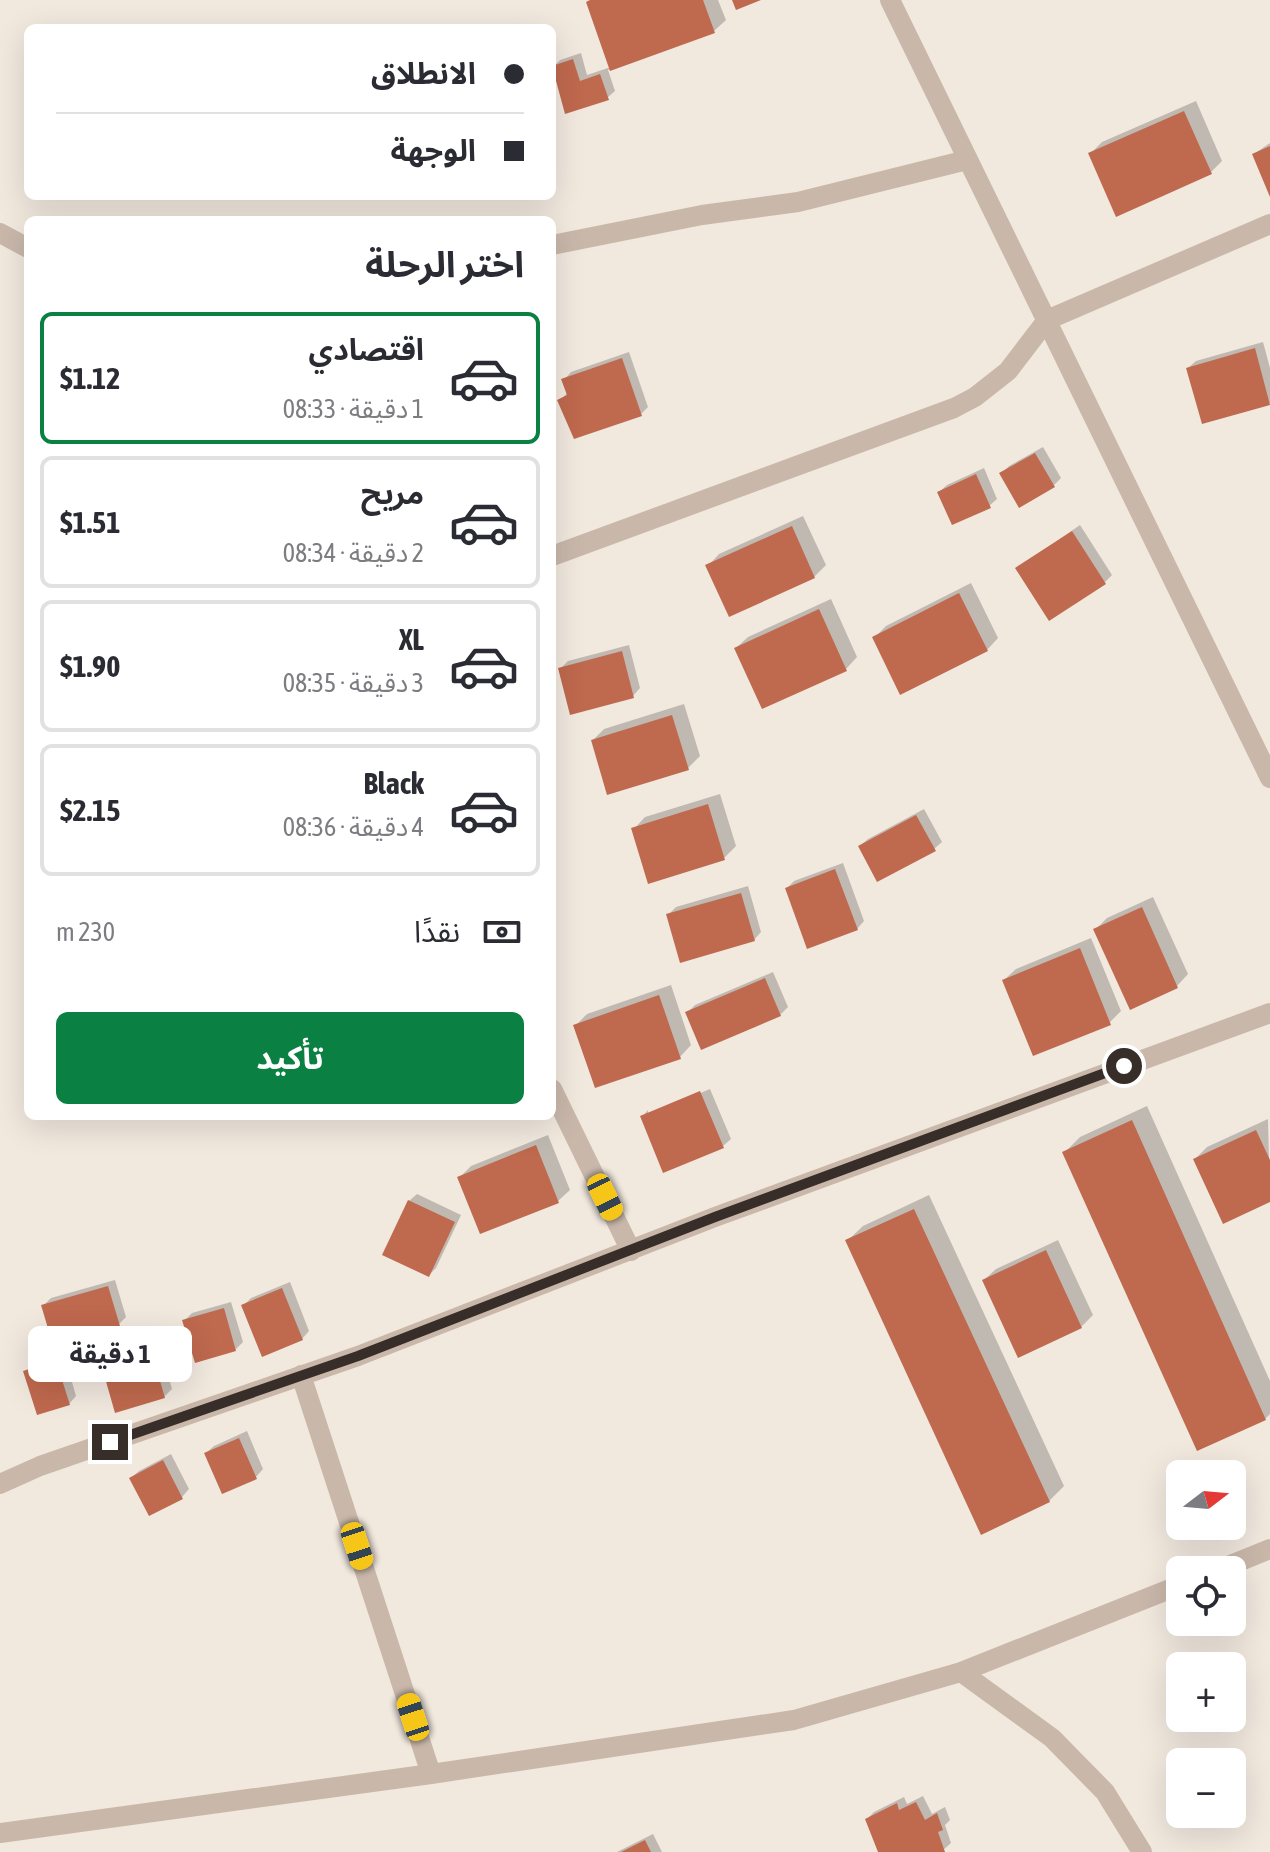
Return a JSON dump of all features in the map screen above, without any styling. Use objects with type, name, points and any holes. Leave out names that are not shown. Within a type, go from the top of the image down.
[{"type":"street","points":[[890,0],[1270,778]]},
{"type":"street","points":[[556,244],[702,215],[798,202],[967,160]]},
{"type":"street","points":[[556,555],[954,408],[975,397],[1008,371],[1047,320],[1270,224]]},
{"type":"street","points":[[0,233],[24,246]]},
{"type":"street","points":[[0,1484],[40,1466],[301,1375],[1270,1013]]},
{"type":"street","points":[[556,1097],[631,1251]]},
{"type":"street","points":[[301,1375],[431,1774]]},
{"type":"street","points":[[1246,1559],[1270,1549]]},
{"type":"street","points":[[0,1833],[794,1720],[961,1672],[1166,1591]]},
{"type":"street","points":[[961,1672],[1052,1738],[1105,1792],[1142,1852]]},
{"type":"building","points":[[703,0],[715,33],[610,71],[586,2]]},
{"type":"building","points":[[732,0],[761,0],[736,10]]},
{"type":"building","points":[[573,59],[580,81],[600,74],[609,100],[565,114],[556,81],[556,65]]},
{"type":"building","points":[[1184,111],[1212,174],[1116,217],[1088,153]]},
{"type":"building","points":[[1270,146],[1270,197],[1252,154]]},
{"type":"building","points":[[1255,348],[1270,405],[1202,424],[1186,368]]},
{"type":"building","points":[[622,358],[642,416],[574,439],[557,400],[567,395],[561,379]]},
{"type":"building","points":[[1035,453],[1055,487],[1019,508],[999,473]]},
{"type":"building","points":[[976,474],[991,508],[952,525],[937,492]]},
{"type":"building","points":[[792,526],[815,578],[729,617],[705,565]]},
{"type":"building","points":[[1072,531],[1106,584],[1049,621],[1015,568]]},
{"type":"building","points":[[959,593],[988,651],[900,695],[872,637]]},
{"type":"building","points":[[819,609],[847,671],[762,709],[734,648]]},
{"type":"building","points":[[622,651],[634,698],[570,715],[558,668]]},
{"type":"building","points":[[672,715],[689,770],[607,795],[591,740]]},
{"type":"building","points":[[708,804],[725,860],[648,884],[631,828]]},
{"type":"building","points":[[916,815],[936,851],[877,882],[858,846]]},
{"type":"building","points":[[835,869],[858,930],[807,949],[785,888]]},
{"type":"building","points":[[741,893],[755,941],[680,963],[666,914]]},
{"type":"building","points":[[1142,907],[1178,988],[1130,1010],[1093,929]]},
{"type":"building","points":[[1080,948],[1111,1025],[1033,1056],[1002,980]]},
{"type":"building","points":[[765,978],[781,1016],[701,1050],[685,1012]]},
{"type":"building","points":[[659,995],[681,1059],[595,1088],[573,1025]]},
{"type":"building","points":[[700,1091],[724,1148],[663,1173],[640,1116]]},
{"type":"building","points":[[1132,1120],[1266,1420],[1197,1451],[1062,1152]]},
{"type":"building","points":[[1256,1130],[1270,1160],[1270,1202],[1223,1224],[1193,1159]]},
{"type":"building","points":[[536,1145],[559,1203],[480,1234],[457,1177]]},
{"type":"building","points":[[408,1200],[455,1222],[429,1277],[382,1255]]},
{"type":"building","points":[[914,1209],[1050,1502],[981,1535],[845,1240]]},
{"type":"building","points":[[1046,1250],[1082,1328],[1018,1358],[982,1280]]},
{"type":"building","points":[[108,1286],[120,1326],[53,1345],[41,1305]]},
{"type":"building","points":[[282,1288],[303,1340],[262,1357],[241,1305]]},
{"type":"building","points":[[224,1308],[236,1351],[195,1363],[182,1320]]},
{"type":"building","points":[[151,1350],[165,1398],[115,1413],[101,1364]]},
{"type":"building","points":[[56,1361],[70,1405],[37,1415],[23,1371]]},
{"type":"building","points":[[239,1438],[257,1479],[222,1494],[204,1453]]},
{"type":"building","points":[[163,1460],[183,1499],[149,1516],[129,1478]]},
{"type":"building","points":[[916,1802],[925,1820],[937,1813],[943,1830],[938,1832],[945,1852],[878,1852],[865,1819],[897,1803],[899,1810]]},
{"type":"building","points":[[645,1840],[651,1852],[621,1852]]},
{"type":"route","points":[[110,1442],[358,1356],[715,1217],[1124,1066]]}]
